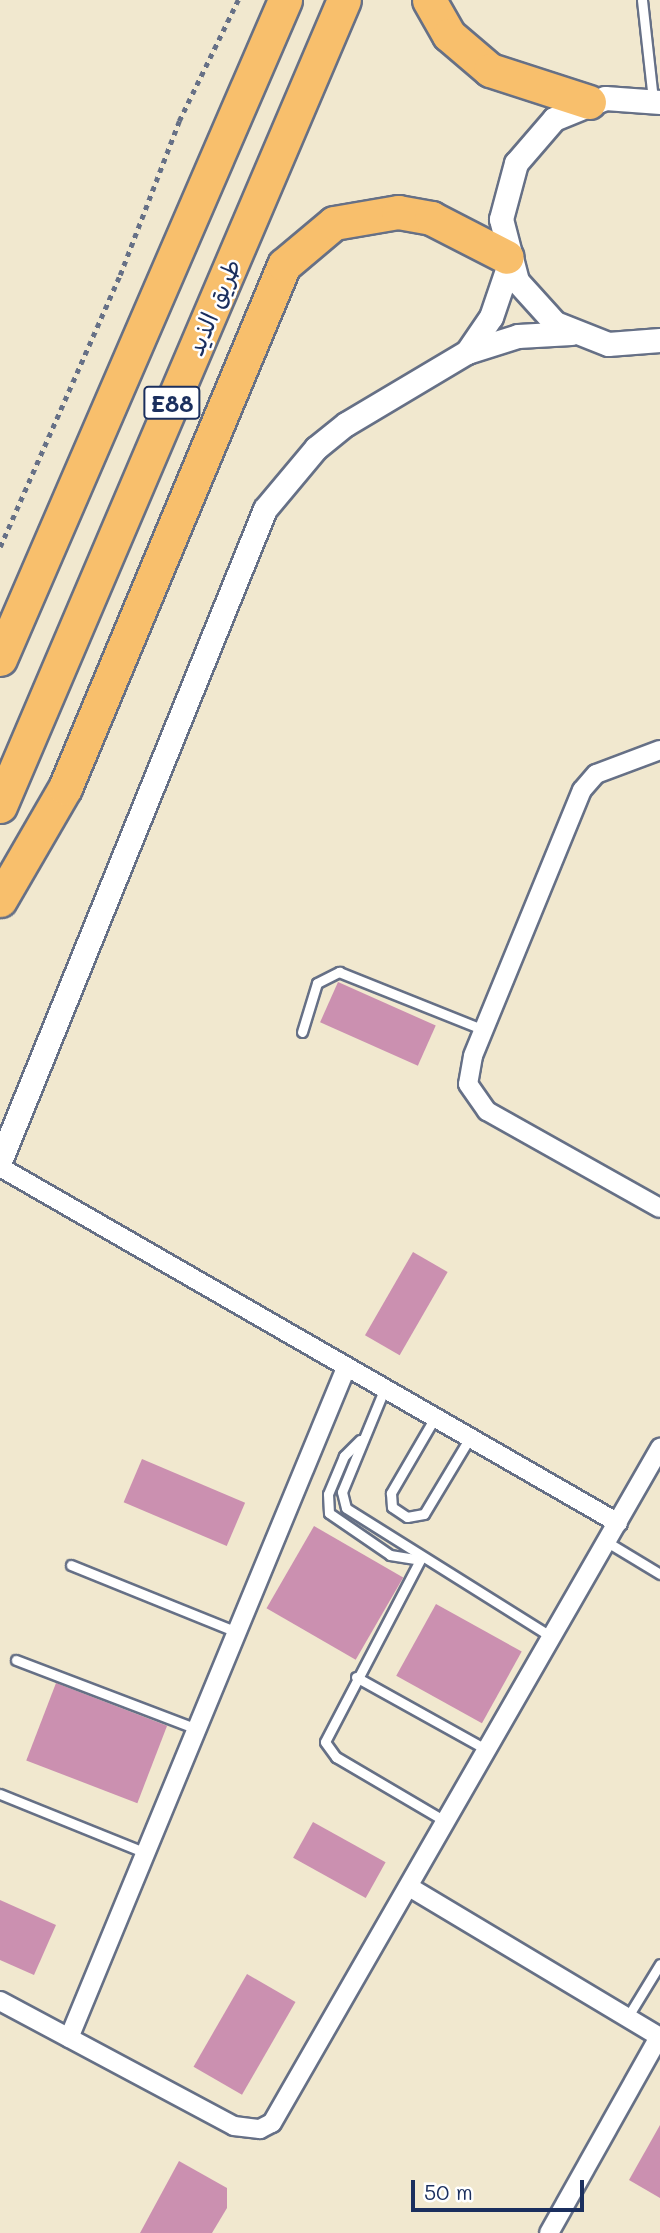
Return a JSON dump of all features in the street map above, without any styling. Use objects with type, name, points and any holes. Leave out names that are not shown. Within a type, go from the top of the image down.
[{"type":"highway","name":"E88","points":[[0,659],[285,0]]},
{"type":"highway","name":"طريق الذيد","points":[[0,806],[344,0]]},
{"type":"highway","points":[[429,0],[449,34],[490,70],[589,102]]},
{"type":"highway","points":[[0,900],[65,788],[284,265],[334,223],[398,212],[431,218],[508,261]]},
{"type":"street","points":[[571,333],[540,312],[508,261],[501,219],[516,163],[539,131],[589,102],[657,101]]},
{"type":"street","points":[[467,352],[491,317],[508,261]]},
{"type":"street","points":[[0,1161],[265,509],[288,477],[346,424],[467,352],[518,336],[571,333],[617,345],[660,340]]},
{"type":"street","points":[[660,750],[596,774],[582,790],[469,1069],[478,1103],[660,1208]]},
{"type":"street","points":[[0,1167],[618,1523]]},
{"type":"street","points":[[69,2038],[346,1368]]},
{"type":"street","points":[[0,2001],[234,2126],[260,2129],[281,2113],[660,1448]]},
{"type":"street","points":[[411,1888],[659,2037],[549,2233]]},
{"type":"lane","points":[[642,0],[657,101]]},
{"type":"lane","points":[[302,1032],[317,983],[339,972],[484,1030]]},
{"type":"lane","points":[[384,1390],[360,1440],[336,1474],[328,1494],[329,1513],[390,1555],[420,1560]]},
{"type":"lane","points":[[434,1419],[391,1493],[392,1507],[407,1517],[424,1514],[469,1439]]},
{"type":"lane","points":[[360,1440],[342,1503],[404,1542],[420,1560],[553,1638]]},
{"type":"lane","points":[[607,1542],[660,1574]]},
{"type":"lane","points":[[420,1560],[327,1731],[327,1748],[448,1823]]},
{"type":"lane","points":[[71,1565],[237,1632]]},
{"type":"lane","points":[[16,1660],[197,1729]]},
{"type":"lane","points":[[356,1676],[489,1751]]},
{"type":"lane","points":[[0,1794],[146,1853]]},
{"type":"lane","points":[[627,2018],[660,1964]]},
{"type":"path","points":[[0,547],[120,275],[178,121],[238,0]]},
{"type":"building","points":[[338,982],[436,1026],[418,1066],[320,1022]]},
{"type":"building","points":[[413,1252],[448,1272],[400,1355],[365,1335]]},
{"type":"building","points":[[142,1459],[245,1503],[227,1546],[124,1502]]},
{"type":"building","points":[[314,1526],[403,1578],[356,1660],[266,1608]]},
{"type":"building","points":[[436,1604],[522,1652],[482,1723],[396,1676]]},
{"type":"building","points":[[56,1683],[167,1726],[137,1803],[26,1760]]},
{"type":"building","points":[[313,1822],[386,1862],[366,1898],[293,1858]]},
{"type":"building","points":[[0,1900],[56,1925],[34,1975],[0,1960]]},
{"type":"building","points":[[247,1974],[295,2002],[242,2095],[194,2067]]},
{"type":"building","points":[[660,2125],[660,2198],[629,2180]]},
{"type":"building","points":[[179,2161],[227,2188],[227,2208],[212,2233],[140,2233]]}]
